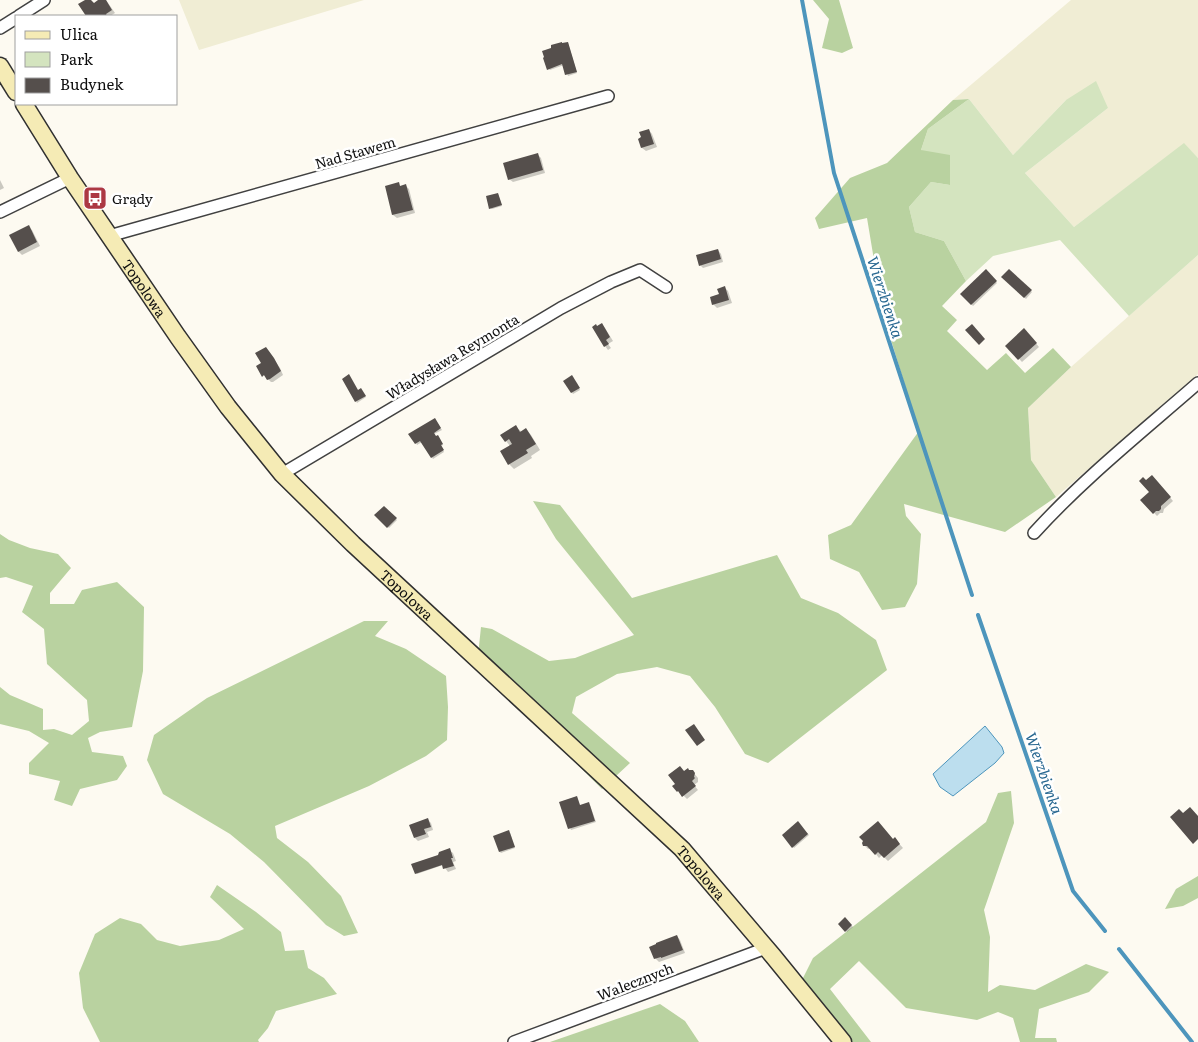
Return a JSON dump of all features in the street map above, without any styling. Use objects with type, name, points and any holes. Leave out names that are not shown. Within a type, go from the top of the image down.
[{"type":"street","points":[[20,15],[44,0]]},
{"type":"street","points":[[0,28],[15,18]]},
{"type":"street","points":[[0,66],[15,90]]},
{"type":"street","name":"Nad Stawem","points":[[109,236],[608,96]]},
{"type":"street","name":"Topolowa","points":[[25,105],[70,178],[178,337],[223,399],[282,474],[353,544],[682,849],[843,1042]]},
{"type":"street","points":[[0,212],[70,178]]},
{"type":"street","name":"Władysława Reymonta","points":[[282,474],[561,308],[611,282],[640,270],[666,287]]},
{"type":"street","points":[[1034,533],[1084,483],[1198,384]]},
{"type":"street","name":"Walecznych","points":[[514,1042],[766,948]]},
{"type":"shaded area","points":[[179,0],[364,0],[199,50]]},
{"type":"shaded area","points":[[1071,0],[1198,0],[1198,158],[1184,144],[1074,227],[1025,173],[1108,108],[1066,100],[1013,155],[969,99],[953,100]]},
{"type":"shaded area","points":[[1198,255],[1198,374],[1056,497],[1031,460],[1028,408],[1071,367]]},
{"type":"green space","points":[[813,0],[839,0],[853,48],[842,53],[822,48],[829,19]]},
{"type":"green space","points":[[1096,81],[1108,108],[1025,173],[1074,227],[1184,143],[1198,158],[1198,255],[1129,316],[1060,240],[993,256],[966,281],[944,241],[915,232],[909,207],[931,182],[950,185],[921,150],[928,129],[969,99],[1013,155],[1066,100]]},
{"type":"green space","points":[[969,99],[928,129],[921,150],[950,155],[950,185],[931,182],[909,207],[915,232],[944,241],[966,281],[942,306],[957,320],[947,331],[987,370],[1006,353],[1025,373],[1053,348],[1071,367],[1028,408],[1031,460],[1056,497],[1005,532],[904,504],[906,516],[921,534],[917,584],[905,607],[882,610],[859,572],[830,559],[828,535],[851,525],[919,431],[883,314],[867,218],[819,229],[815,218],[850,178],[887,163],[953,100]]},
{"type":"green space","points":[[533,501],[560,505],[632,598],[777,555],[801,598],[838,613],[876,640],[887,670],[768,763],[745,754],[715,707],[690,676],[657,667],[617,674],[576,697],[572,713],[630,763],[602,789],[477,665],[481,627],[492,629],[549,661],[575,658],[634,635],[556,539]]},
{"type":"green space","points":[[0,534],[9,540],[30,548],[58,554],[71,568],[50,593],[50,604],[74,604],[82,590],[117,582],[144,607],[143,671],[132,727],[100,732],[88,738],[92,752],[123,756],[127,766],[117,780],[80,789],[72,806],[54,800],[60,781],[29,774],[29,763],[49,743],[29,731],[0,724],[0,687],[10,695],[43,709],[43,730],[54,729],[72,735],[89,721],[87,700],[47,664],[44,629],[22,612],[33,586],[6,577],[0,578]]},
{"type":"green space","points":[[364,621],[388,621],[375,636],[406,649],[446,676],[448,707],[447,740],[426,756],[369,786],[275,826],[277,838],[308,862],[341,896],[358,933],[344,936],[326,925],[264,862],[230,834],[163,794],[147,760],[154,735],[207,698]]},
{"type":"green space","points":[[1011,791],[1014,823],[984,910],[990,937],[988,992],[1000,985],[1035,990],[1086,964],[1109,972],[1089,992],[1039,1009],[1035,1038],[1056,1038],[1057,1042],[1020,1042],[1013,1018],[998,1012],[977,1020],[906,1008],[859,961],[830,989],[871,1042],[851,1042],[802,980],[813,958],[986,822],[998,793]]},
{"type":"green space","points":[[1198,876],[1198,898],[1183,906],[1165,909],[1176,889]]},
{"type":"green space","points":[[217,885],[281,932],[285,951],[304,950],[308,968],[324,978],[337,994],[276,1011],[268,1028],[258,1040],[259,1042],[100,1042],[83,1008],[79,973],[95,934],[120,918],[141,924],[157,940],[180,946],[219,940],[244,929],[210,897]]},
{"type":"green space","points":[[660,1004],[685,1021],[699,1042],[550,1042]]},
{"type":"water","points":[[985,726],[1002,747],[1004,753],[995,763],[953,796],[940,787],[933,774]]},
{"type":"building","points":[[85,0],[91,0],[94,3],[98,0],[106,0],[112,10],[106,15],[85,15],[78,4]]},
{"type":"building","points":[[568,42],[577,72],[565,75],[562,64],[547,70],[542,51],[551,48],[551,45]]},
{"type":"building","points":[[649,129],[654,144],[641,148],[638,139],[641,137],[639,132]]},
{"type":"building","points":[[538,153],[543,170],[508,180],[503,163]]},
{"type":"building","points":[[399,182],[400,186],[406,184],[413,210],[392,215],[385,186]]},
{"type":"building","points":[[498,193],[502,205],[489,209],[486,196]]},
{"type":"building","points":[[29,225],[37,242],[18,252],[9,235]]},
{"type":"building","points":[[718,249],[721,259],[699,266],[696,255]]},
{"type":"building","points":[[986,269],[997,281],[971,305],[960,294]]},
{"type":"building","points":[[1009,269],[1032,290],[1024,298],[1001,277]]},
{"type":"building","points":[[725,286],[729,300],[712,305],[710,297],[719,294],[717,289]]},
{"type":"building","points":[[602,323],[610,337],[606,340],[609,344],[604,347],[592,327]]},
{"type":"building","points":[[972,324],[985,339],[979,345],[965,330]]},
{"type":"building","points":[[1024,328],[1037,343],[1018,360],[1005,346]]},
{"type":"building","points":[[266,347],[281,371],[267,380],[264,375],[262,377],[256,366],[261,363],[255,353]]},
{"type":"building","points":[[349,374],[358,390],[361,388],[366,396],[355,402],[342,379]]},
{"type":"building","points":[[572,375],[580,388],[571,393],[563,381]]},
{"type":"building","points":[[435,418],[441,428],[434,433],[436,436],[438,435],[444,450],[431,458],[420,441],[415,444],[408,434]]},
{"type":"building","points":[[516,425],[520,432],[526,428],[536,444],[526,450],[528,453],[508,465],[500,451],[512,444],[509,439],[505,442],[500,435]]},
{"type":"building","points":[[1152,475],[1171,497],[1161,506],[1159,511],[1153,514],[1140,500],[1149,492],[1139,481],[1143,477],[1146,480]]},
{"type":"building","points":[[384,506],[397,518],[387,528],[374,515]]},
{"type":"building","points":[[694,724],[705,740],[697,746],[685,730]]},
{"type":"building","points":[[680,766],[684,771],[688,768],[693,770],[695,778],[692,781],[696,786],[682,797],[672,786],[675,784],[668,775]]},
{"type":"building","points":[[577,796],[580,805],[589,802],[595,821],[568,829],[559,802]]},
{"type":"building","points":[[1190,807],[1198,816],[1198,839],[1193,844],[1170,817],[1179,809],[1183,813]]},
{"type":"building","points":[[428,818],[431,827],[424,829],[426,834],[414,838],[409,825]]},
{"type":"building","points":[[798,821],[808,834],[792,848],[782,835]]},
{"type":"building","points":[[878,821],[893,839],[895,837],[900,844],[884,858],[878,852],[875,855],[867,846],[863,846],[863,841],[859,837]]},
{"type":"building","points":[[509,830],[515,847],[499,852],[493,836]]},
{"type":"building","points":[[450,848],[454,866],[443,869],[442,865],[415,874],[411,864],[438,855],[439,852]]},
{"type":"building","points":[[845,917],[852,925],[845,932],[838,924]]},
{"type":"building","points":[[677,935],[683,950],[654,959],[649,947]]},
{"type":"waterway","name":"Wierzbienka","points":[[802,0],[834,173],[972,595]]},
{"type":"waterway","name":"Wierzbienka","points":[[978,615],[1073,891],[1105,931]]},
{"type":"waterway","name":"Wierzbienka","points":[[1119,949],[1192,1042]]},
{"type":"place","name":"Grądy","points":[[95,198]]}]
